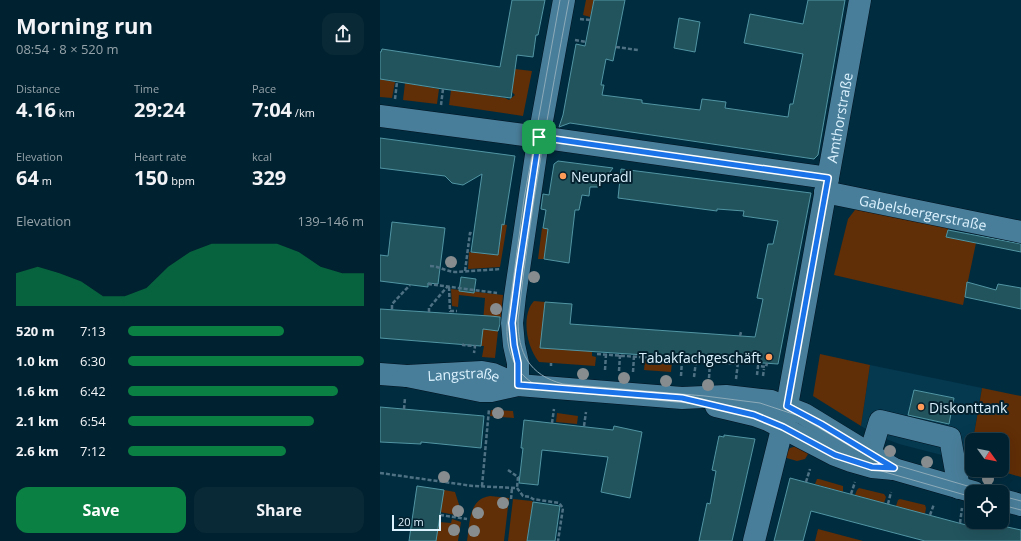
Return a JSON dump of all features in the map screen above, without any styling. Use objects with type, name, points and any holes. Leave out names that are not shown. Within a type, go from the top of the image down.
[{"type":"street","points":[[518,385],[518,363],[514,345],[512,323],[539,137],[564,0]]},
{"type":"street","name":"Amthorstraße","points":[[754,541],[785,417],[860,0]]},
{"type":"street","name":"Gabelsbergerstraße","points":[[380,116],[539,137],[827,185],[1021,232]]},
{"type":"street","name":"Langstraße","points":[[380,374],[407,376],[481,391],[491,391],[518,385],[682,398],[754,415],[785,417]]},
{"type":"street","points":[[785,417],[821,424],[894,468],[965,496]]},
{"type":"street","points":[[785,417],[835,455],[872,467],[894,468]]},
{"type":"street","points":[[870,454],[880,422],[950,438],[965,496]]},
{"type":"street","points":[[1009,502],[1021,505]]},
{"type":"path","points":[[580,18],[590,20]]},
{"type":"path","points":[[572,39],[586,42]]},
{"type":"path","points":[[616,47],[638,50]]},
{"type":"path","points":[[395,99],[397,82]]},
{"type":"path","points":[[441,104],[443,89]]},
{"type":"path","points":[[465,271],[470,233],[473,234]]},
{"type":"path","points":[[430,266],[450,272],[506,269]]},
{"type":"path","points":[[428,284],[503,293]]},
{"type":"path","points":[[392,309],[392,304],[410,285]]},
{"type":"path","points":[[448,287],[450,311],[458,311]]},
{"type":"path","points":[[429,312],[429,308],[448,287]]},
{"type":"path","points":[[740,336],[741,332]]},
{"type":"path","points":[[464,344],[463,345],[472,346]]},
{"type":"path","points":[[597,354],[601,353],[738,363],[736,379]]},
{"type":"path","points":[[605,370],[606,354]]},
{"type":"path","points":[[619,371],[620,355]]},
{"type":"path","points":[[633,372],[634,356]]},
{"type":"path","points":[[681,376],[682,360]]},
{"type":"path","points":[[694,377],[696,361]]},
{"type":"path","points":[[709,374],[710,362]]},
{"type":"path","points":[[757,375],[758,366],[766,367],[768,363]]},
{"type":"path","points":[[762,376],[764,369]]},
{"type":"path","points":[[404,409],[405,398]]},
{"type":"path","points":[[482,486],[489,409]]},
{"type":"path","points":[[552,423],[554,409]]},
{"type":"path","points":[[584,426],[586,412]]},
{"type":"path","points":[[806,482],[810,469]]},
{"type":"path","points":[[508,470],[518,476],[517,488],[523,496],[559,503],[563,508],[559,524],[558,541],[555,540]]},
{"type":"path","points":[[380,473],[482,486],[517,488]]},
{"type":"path","points":[[851,494],[855,482]]},
{"type":"path","points":[[511,498],[512,488]]},
{"type":"path","points":[[888,504],[891,492]]},
{"type":"path","points":[[960,523],[965,496]]},
{"type":"path","points":[[930,515],[934,504]]},
{"type":"path","points":[[440,515],[467,519]]},
{"type":"shaded area","points":[[586,0],[594,0],[590,17],[583,15]]},
{"type":"shaded area","points":[[515,69],[532,71],[523,116],[449,105],[451,90],[505,98],[509,100],[515,95],[512,92]]},
{"type":"shaded area","points":[[380,79],[395,82],[392,98],[380,97]]},
{"type":"shaded area","points":[[405,83],[439,89],[437,104],[403,100]]},
{"type":"shaded area","points":[[858,206],[949,223],[947,237],[976,243],[963,305],[834,275],[848,219]]},
{"type":"shaded area","points":[[502,224],[507,225],[500,267],[468,269],[469,252],[498,255]]},
{"type":"shaded area","points":[[542,228],[548,229],[544,259],[538,259]]},
{"type":"shaded area","points":[[451,289],[503,295],[501,317],[496,317],[494,330],[498,331],[495,358],[482,357],[484,346],[481,346],[485,298],[459,295],[458,307],[452,306]]},
{"type":"shaded area","points":[[534,301],[545,302],[541,348],[592,351],[592,356],[596,357],[595,366],[539,362],[529,344],[526,322],[530,307]]},
{"type":"shaded area","points":[[820,354],[870,365],[861,426],[813,396]]},
{"type":"shaded area","points":[[645,360],[672,362],[671,372],[644,370]]},
{"type":"shaded area","name":"Diskonttank","points":[[870,365],[982,388],[974,433],[965,433],[965,461],[899,444],[876,435],[861,426]]},
{"type":"shaded area","points":[[982,388],[1021,396],[1021,477],[1009,474],[1009,433],[974,433]]},
{"type":"shaded area","points":[[491,410],[513,411],[514,418],[490,416]]},
{"type":"shaded area","points":[[557,413],[578,416],[577,424],[556,422]]},
{"type":"shaded area","points":[[797,446],[810,451],[805,459],[797,461],[783,457],[790,448]]},
{"type":"shaded area","points":[[817,479],[843,486],[843,492],[815,484]]},
{"type":"shaded area","points":[[859,488],[884,494],[886,497],[884,503],[855,495]]},
{"type":"shaded area","points":[[444,490],[455,492],[462,514],[460,516],[440,512]]},
{"type":"shaded area","points":[[490,496],[509,498],[504,541],[467,541],[471,513],[474,507],[483,498]]},
{"type":"shaded area","points":[[513,499],[533,502],[527,541],[508,541]]},
{"type":"shaded area","points":[[900,499],[925,505],[925,514],[896,506],[898,500]]},
{"type":"shaded area","points":[[452,519],[461,522],[458,541],[436,541],[439,522],[451,523]]},
{"type":"shaded area","points":[[818,529],[863,541],[815,541]]},
{"type":"building","points":[[512,0],[545,0],[538,35],[536,35],[533,57],[517,55],[511,98],[380,79],[380,52],[382,49],[500,67]]},
{"type":"building","points":[[594,0],[625,0],[613,61],[606,59],[601,85],[604,85],[602,95],[642,100],[642,103],[700,110],[702,99],[726,102],[725,108],[788,117],[790,104],[793,104],[803,54],[744,43],[750,14],[803,24],[808,0],[845,0],[818,155],[814,159],[570,123],[559,127],[563,115],[576,44],[585,46]]},
{"type":"building","points":[[679,18],[700,22],[695,52],[674,48]]},
{"type":"building","points":[[380,138],[515,156],[504,225],[502,224],[498,255],[471,252],[482,174],[463,185],[452,183],[445,176],[380,168]]},
{"type":"building","points":[[558,161],[613,168],[598,187],[590,187],[589,196],[582,195],[579,210],[575,210],[569,263],[544,259],[548,229],[543,228],[546,210],[541,209],[543,194],[549,195],[554,164]]},
{"type":"building","points":[[621,169],[811,193],[778,364],[540,348],[545,302],[572,304],[570,324],[755,337],[763,299],[757,298],[768,244],[773,244],[778,221],[743,216],[744,211],[717,209],[717,211],[618,198]]},
{"type":"building","points":[[392,222],[445,228],[438,284],[428,283],[428,287],[380,281],[380,255],[388,256]]},
{"type":"building","points":[[948,230],[1021,244],[1021,252],[946,237]]},
{"type":"building","points":[[461,277],[476,279],[474,293],[459,291]]},
{"type":"building","points":[[967,282],[996,290],[998,284],[1021,288],[1021,309],[965,297]]},
{"type":"building","points":[[380,309],[500,317],[500,324],[498,331],[483,329],[481,346],[380,338]]},
{"type":"building","points":[[914,390],[954,398],[949,424],[908,415]]},
{"type":"building","points":[[380,407],[484,416],[481,448],[421,442],[421,444],[380,442]]},
{"type":"building","points":[[524,420],[613,430],[614,426],[642,432],[630,498],[601,492],[608,457],[542,450],[538,485],[519,483],[523,448],[521,448]]},
{"type":"building","points":[[724,435],[755,439],[732,541],[699,541],[707,503],[710,504],[716,471],[712,470],[719,436],[724,437]]},
{"type":"building","points":[[790,478],[965,525],[965,529],[1009,529],[1009,527],[1021,530],[1021,541],[925,541],[811,511],[803,541],[774,541]]},
{"type":"building","points":[[417,486],[444,490],[436,541],[409,541]]},
{"type":"building","points":[[533,502],[560,506],[555,541],[527,541]]},
{"type":"tram line","points":[[560,0],[524,199],[507,326],[509,347],[516,366],[529,380],[548,390],[698,404],[737,411],[762,418],[783,426],[857,464],[965,495]]},
{"type":"tram line","points":[[569,0],[540,159],[518,320],[520,343],[528,361],[542,375],[563,384],[705,396],[760,403],[799,416],[872,458],[965,485]]},
{"type":"tram line","points":[[1009,498],[1021,501]]},
{"type":"tram line","points":[[1009,507],[1021,510]]},
{"type":"place","name":"Neupradl","points":[[563,176]]},
{"type":"place","name":"Tabakfachgeschäft","points":[[769,357]]},
{"type":"place","name":"Diskonttank","points":[[921,407]]},
{"type":"route","points":[[539,137],[828,178],[787,406],[804,414],[894,468],[872,467],[852,461],[835,455],[768,420],[754,415],[682,398],[518,385],[518,363],[514,345],[512,323],[539,137]]}]
